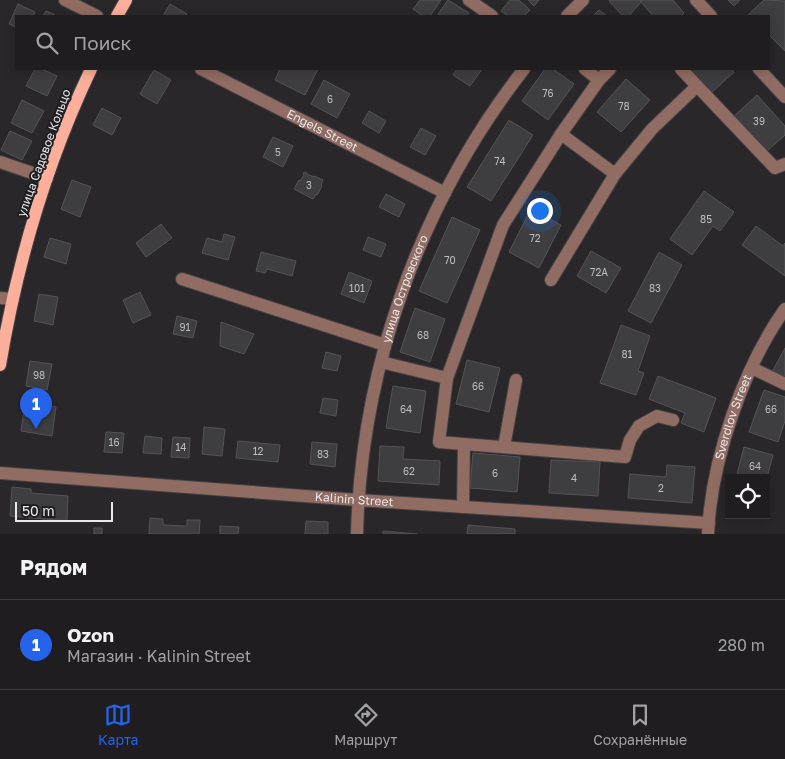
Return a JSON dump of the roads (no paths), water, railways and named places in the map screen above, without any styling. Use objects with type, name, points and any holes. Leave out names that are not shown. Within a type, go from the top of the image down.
[{"type":"main road","points":[[118,15],[126,0]]},
{"type":"main road","name":"улица Садовое Кольцо","points":[[0,365],[6,298],[47,178],[91,70]]},
{"type":"street","points":[[65,0],[96,15]]},
{"type":"street","points":[[469,0],[491,15]]},
{"type":"street","points":[[568,15],[583,0]]},
{"type":"street","points":[[696,0],[710,15]]},
{"type":"street","name":"Engels Street","points":[[203,70],[444,193]]},
{"type":"street","name":"улица Островского","points":[[357,534],[358,500],[368,422],[385,345],[397,306],[411,267],[444,193],[488,119],[523,70]]},
{"type":"street","points":[[586,70],[599,80]]},
{"type":"street","points":[[609,70],[599,80],[561,134],[503,225],[447,378],[439,442],[625,457],[630,440],[639,426],[657,416],[673,420]]},
{"type":"street","points":[[681,70],[775,168],[785,164]]},
{"type":"street","points":[[760,70],[785,97]]},
{"type":"street","points":[[551,280],[615,174],[652,129],[697,86]]},
{"type":"street","points":[[561,134],[615,174]]},
{"type":"street","points":[[0,162],[47,178]]},
{"type":"street","points":[[182,279],[385,345]]},
{"type":"street","name":"Sverdlov Street","points":[[709,529],[714,485],[733,413],[763,346],[785,309]]},
{"type":"street","points":[[381,362],[447,378]]},
{"type":"street","points":[[752,368],[785,384]]},
{"type":"street","points":[[504,447],[516,380]]},
{"type":"street","points":[[463,507],[464,444]]},
{"type":"street","name":"Kalinin Street","points":[[0,473],[463,507],[709,529]]},
{"type":"place","name":"Ozon","points":[[36,429]]}]
